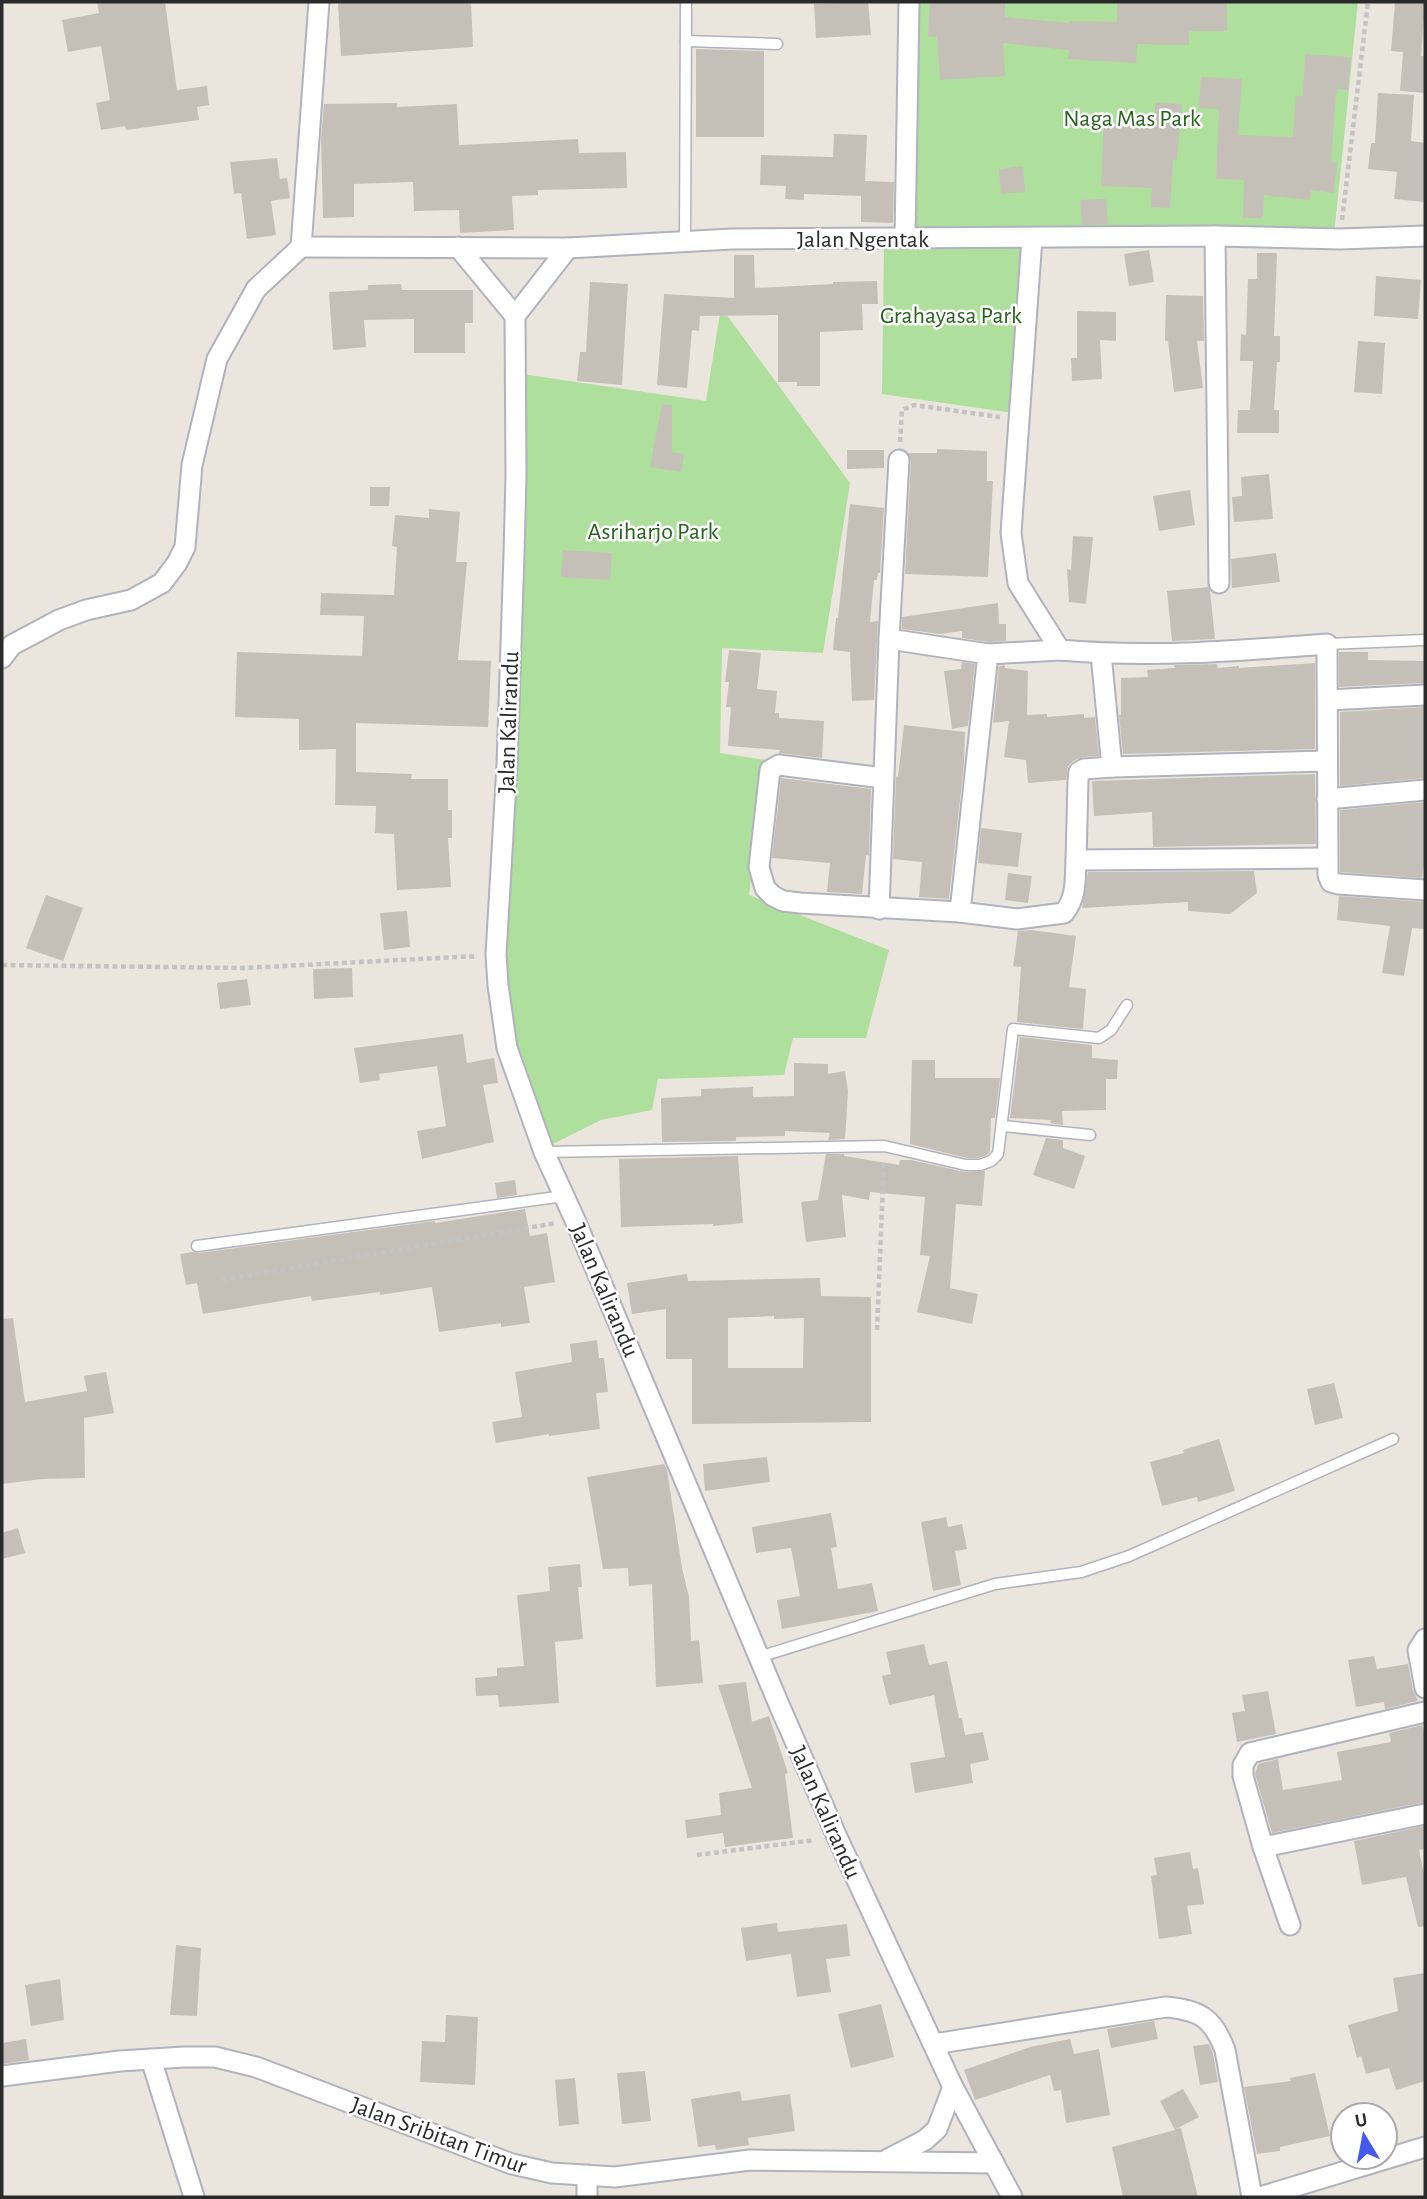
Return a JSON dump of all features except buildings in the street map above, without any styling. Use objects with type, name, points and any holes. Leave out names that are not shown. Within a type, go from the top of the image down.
[{"type":"street","points":[[7,652],[59,620],[86,610],[131,600],[162,583],[177,563],[184,547],[192,465],[217,359],[256,289],[301,247],[319,2]]},
{"type":"street","points":[[905,238],[909,2]]},
{"type":"street","points":[[1215,236],[1219,583]]},
{"type":"street","name":"Jalan Ngentak","points":[[301,247],[568,248],[732,239],[1215,236],[1340,239],[1425,236]]},
{"type":"street","points":[[1032,238],[1012,533],[1018,583],[1060,650]]},
{"type":"street","points":[[458,247],[515,316],[568,248]]},
{"type":"street","name":"Jalan Kalirandu","points":[[515,316],[514,554],[507,765],[496,955],[507,1048],[544,1152],[837,1837],[953,2087],[1012,2197]]},
{"type":"street","points":[[879,908],[899,460]]},
{"type":"street","points":[[889,639],[988,654],[1060,650],[1101,654],[1219,653],[1327,643],[1328,876],[1331,882],[1425,890]]},
{"type":"street","points":[[960,912],[988,654]]},
{"type":"street","points":[[1101,654],[1112,766]]},
{"type":"street","points":[[1328,700],[1425,695]]},
{"type":"street","points":[[883,778],[774,766],[768,775],[759,867],[765,888],[783,901],[960,912],[1017,919],[1064,914],[1071,905],[1074,894],[1079,772],[1084,769],[1327,761]]},
{"type":"street","points":[[1327,799],[1425,790]]},
{"type":"street","points":[[1076,860],[1327,858]]},
{"type":"street","points":[[1425,1639],[1418,1650],[1425,1688]]},
{"type":"street","points":[[1290,1925],[1263,1847],[1243,1776],[1243,1765],[1250,1753],[1425,1712]]},
{"type":"street","points":[[1263,1847],[1425,1815]]},
{"type":"street","points":[[933,2044],[1166,2007],[1186,2009],[1206,2018],[1218,2032],[1225,2050],[1252,2197]]},
{"type":"street","name":"Jalan Sribitan Timur","points":[[2,2076],[120,2061],[215,2057],[256,2067],[306,2085],[512,2164],[552,2173],[615,2177],[750,2160],[993,2162]]},
{"type":"street","points":[[152,2059],[194,2197]]},
{"type":"street","name":"Jalan Sribitan Timur","points":[[884,2161],[925,2140],[937,2129],[953,2087]]},
{"type":"street","points":[[1260,2197],[1425,2147]]},
{"type":"street","points":[[587,2175],[587,2197]]},
{"type":"lane","points":[[685,241],[686,2]]},
{"type":"lane","points":[[686,41],[777,44]]},
{"type":"lane","points":[[1327,643],[1425,640]]},
{"type":"lane","points":[[544,1152],[884,1146],[966,1165],[980,1165],[991,1161],[998,1154],[1013,1030],[1099,1038],[1111,1030],[1127,1005]]},
{"type":"lane","points":[[1003,1126],[1090,1135]]},
{"type":"lane","points":[[197,1246],[564,1196]]},
{"type":"lane","points":[[760,1657],[995,1584],[1081,1572],[1117,1560],[1393,1438]]},
{"type":"path","points":[[1340,239],[1368,2]]},
{"type":"path","points":[[899,460],[902,410],[914,405],[1018,420]]},
{"type":"path","points":[[2,965],[244,968],[496,955]]},
{"type":"path","points":[[877,1330],[884,1146]]},
{"type":"path","points":[[222,1280],[575,1220]]},
{"type":"path","points":[[697,1855],[837,1837]]},
{"type":"green space","name":"Naga Mas Park","points":[[910,2],[1358,2],[1334,235],[907,234]]},
{"type":"green space","name":"Grahayasa Park","points":[[884,246],[1022,247],[1013,413],[882,394]]},
{"type":"green space","name":"Asriharjo Park","points":[[721,307],[850,483],[823,653],[722,648],[720,753],[766,760],[749,895],[889,950],[866,1038],[793,1038],[784,1075],[658,1079],[652,1110],[601,1120],[553,1144],[518,1062],[498,955],[522,374],[706,401]]}]
